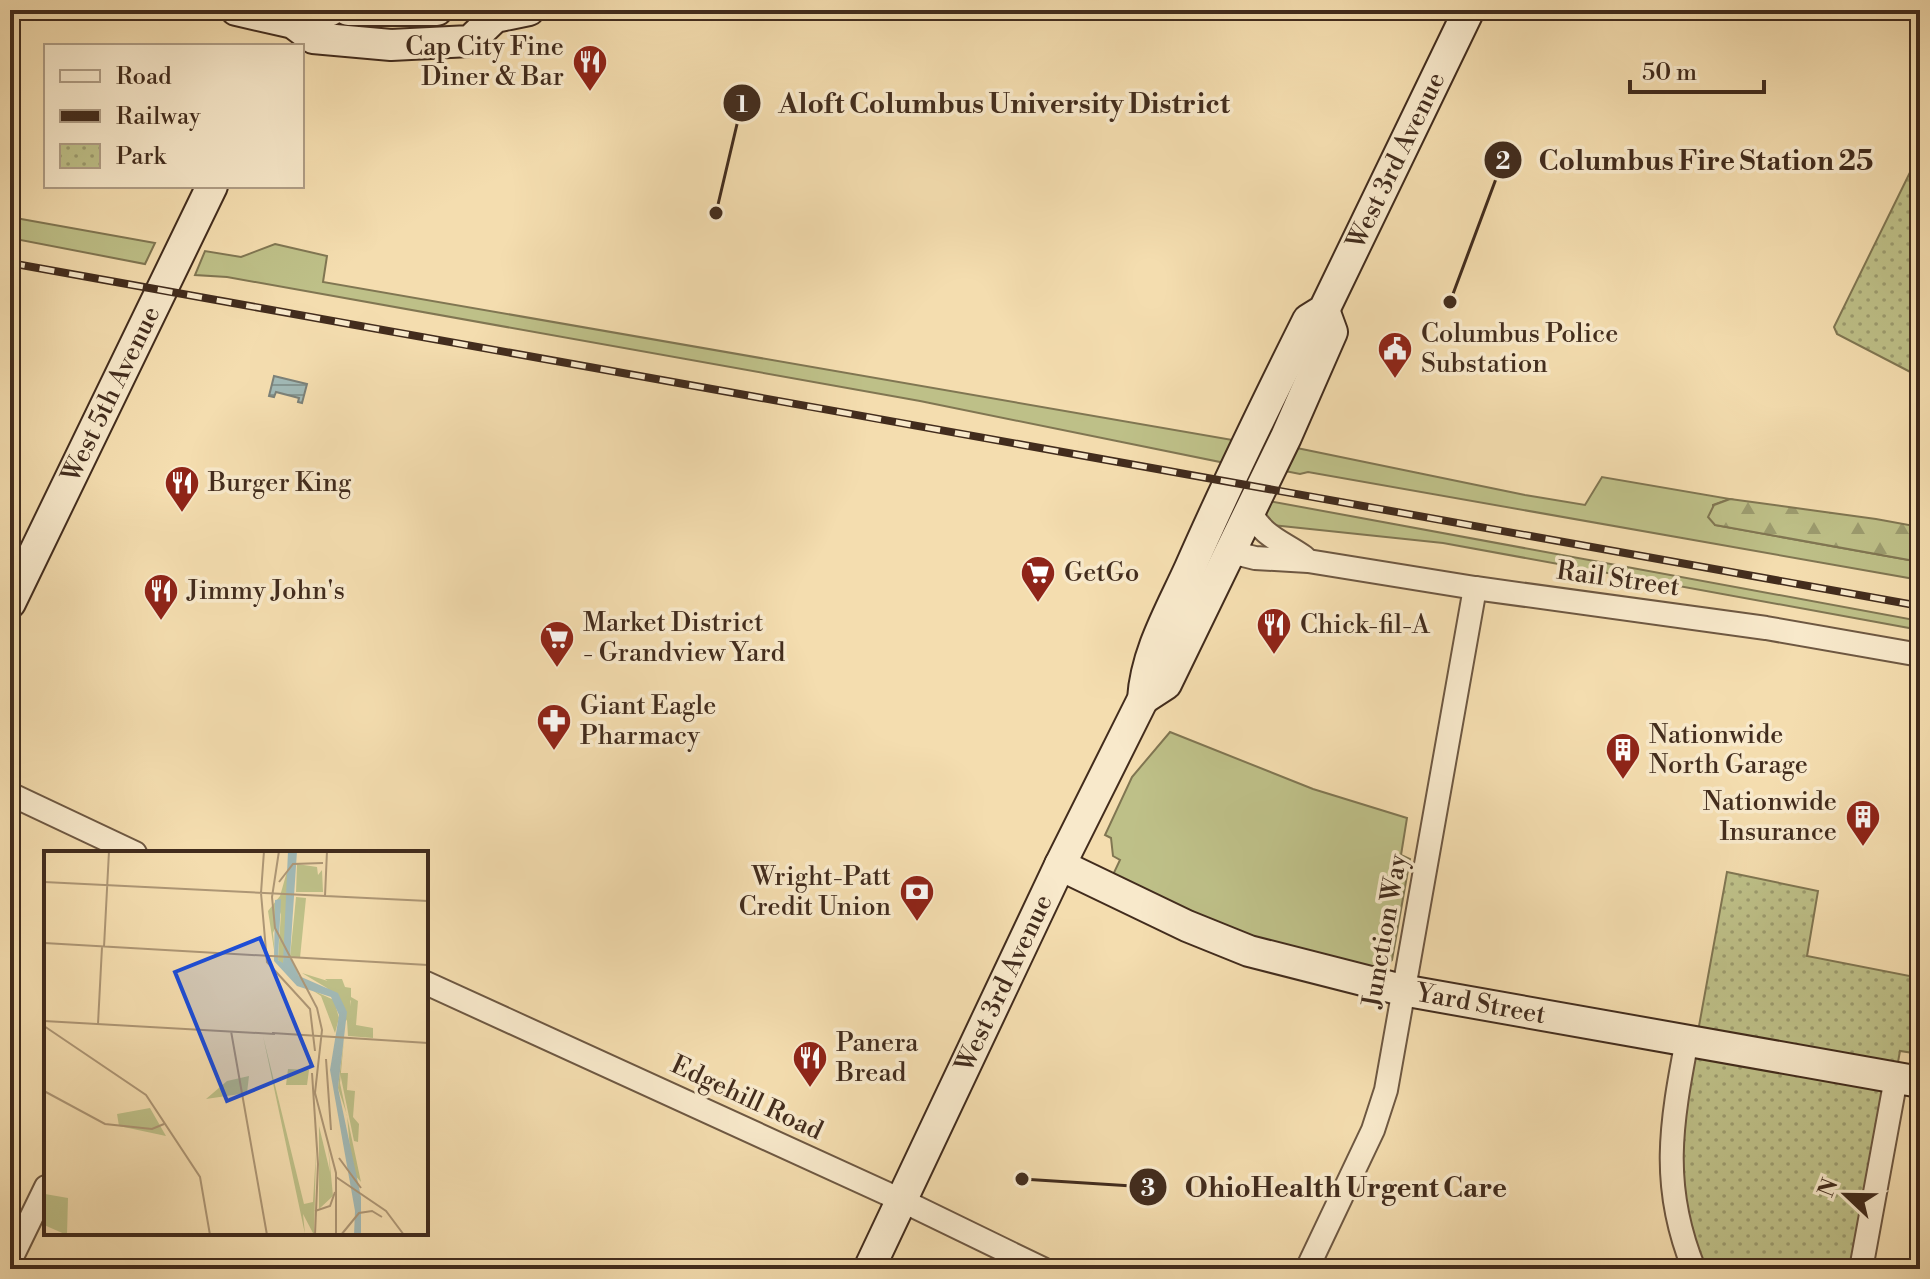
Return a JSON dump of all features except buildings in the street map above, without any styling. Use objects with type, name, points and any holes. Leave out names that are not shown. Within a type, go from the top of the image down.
[{"type":"street","points":[[236,10],[291,26],[313,38],[391,45],[470,41],[485,14],[529,10]]},
{"type":"street","points":[[291,26],[331,10]]},
{"type":"street","points":[[348,10],[437,10]]},
{"type":"street","name":"West 3rd Avenue","points":[[869,1269],[1060,865],[1143,699],[1145,675],[1170,611],[1277,382],[1308,320],[1324,310],[1469,10]]},
{"type":"street","name":"West 5th Avenue","points":[[10,603],[211,188]]},
{"type":"street","name":"West 3rd Avenue","points":[[1143,699],[1166,684],[1231,552],[1332,332],[1324,310]]},
{"type":"street","points":[[1231,552],[1218,537],[1216,525],[1272,410],[1280,388],[1277,382]]},
{"type":"street","name":"Rail Street","points":[[1250,510],[1263,531],[1308,561]]},
{"type":"street","name":"Rail Street","points":[[1231,552],[1255,558],[1308,561],[1475,588],[1766,628],[1920,655]]},
{"type":"street","name":"Junction Way","points":[[1307,1269],[1373,1130],[1386,1090],[1475,588]]},
{"type":"street","points":[[10,794],[131,851]]},
{"type":"street","name":"Yard Street","points":[[1060,865],[1187,926],[1249,951],[1402,990],[1908,1080]]},
{"type":"street","name":"Edgehill Road","points":[[428,984],[901,1200],[1043,1269]]},
{"type":"street","points":[[1687,1040],[1670,1137],[1671,1180],[1677,1218],[1694,1269]]},
{"type":"street","points":[[1861,1269],[1908,1080]]},
{"type":"street","points":[[10,1261],[44,1191]]},
{"type":"green space","points":[[1920,152],[1920,377],[1837,334],[1834,327]]},
{"type":"green space","points":[[10,217],[155,243],[145,264],[10,238]]},
{"type":"green space","points":[[275,244],[327,256],[323,282],[1244,442],[1235,465],[920,401],[227,277],[195,275],[205,251],[241,257]]},
{"type":"green space","points":[[1292,447],[1585,505],[1602,477],[1730,499],[1713,505],[1715,525],[1920,562],[1920,580],[1308,472],[1300,474],[1280,470]]},
{"type":"green space","points":[[1258,499],[1920,621],[1920,630],[1443,543],[1272,525],[1258,518]]},
{"type":"green space","points":[[1730,499],[1920,527],[1920,562],[1715,525],[1708,517],[1714,505]]},
{"type":"green space","points":[[1170,732],[1313,789],[1407,818],[1401,855],[1410,859],[1392,960],[1381,971],[1238,934],[1111,879],[1120,860],[1113,856],[1111,838],[1105,835],[1132,777]]},
{"type":"green space","points":[[1727,872],[1818,891],[1807,956],[1920,978],[1920,1054],[1900,1051],[1861,1269],[1694,1269],[1671,1180]]},
{"type":"water","points":[[274,376],[307,384],[302,403],[298,402],[299,398],[276,392],[274,397],[269,396]]},
{"type":"railway","points":[[10,263],[1920,606]]},
{"type":"place","name":"Cap City Fine Diner & Bar","points":[[590,93]]},
{"type":"place","name":"Aloft Columbus University District","points":[[716,213]]},
{"type":"place","name":"Columbus Fire Station 25","points":[[1450,302]]},
{"type":"place","name":"Columbus Police Substation","points":[[1395,380]]},
{"type":"place","name":"Burger King","points":[[182,514]]},
{"type":"place","name":"GetGo","points":[[1038,604]]},
{"type":"place","name":"Jimmy John's","points":[[161,622]]},
{"type":"place","name":"Chick-fil-A","points":[[1274,656]]},
{"type":"place","name":"Market District - Grandview Yard","points":[[557,669]]},
{"type":"place","name":"Giant Eagle Pharmacy","points":[[554,752]]},
{"type":"place","name":"Nationwide North Garage","points":[[1623,781]]},
{"type":"place","name":"Nationwide Insurance","points":[[1863,848]]},
{"type":"place","name":"Wright-Patt Credit Union","points":[[917,923]]},
{"type":"place","name":"Panera Bread","points":[[810,1089]]},
{"type":"place","name":"OhioHealth Urgent Care","points":[[1022,1179]]}]
